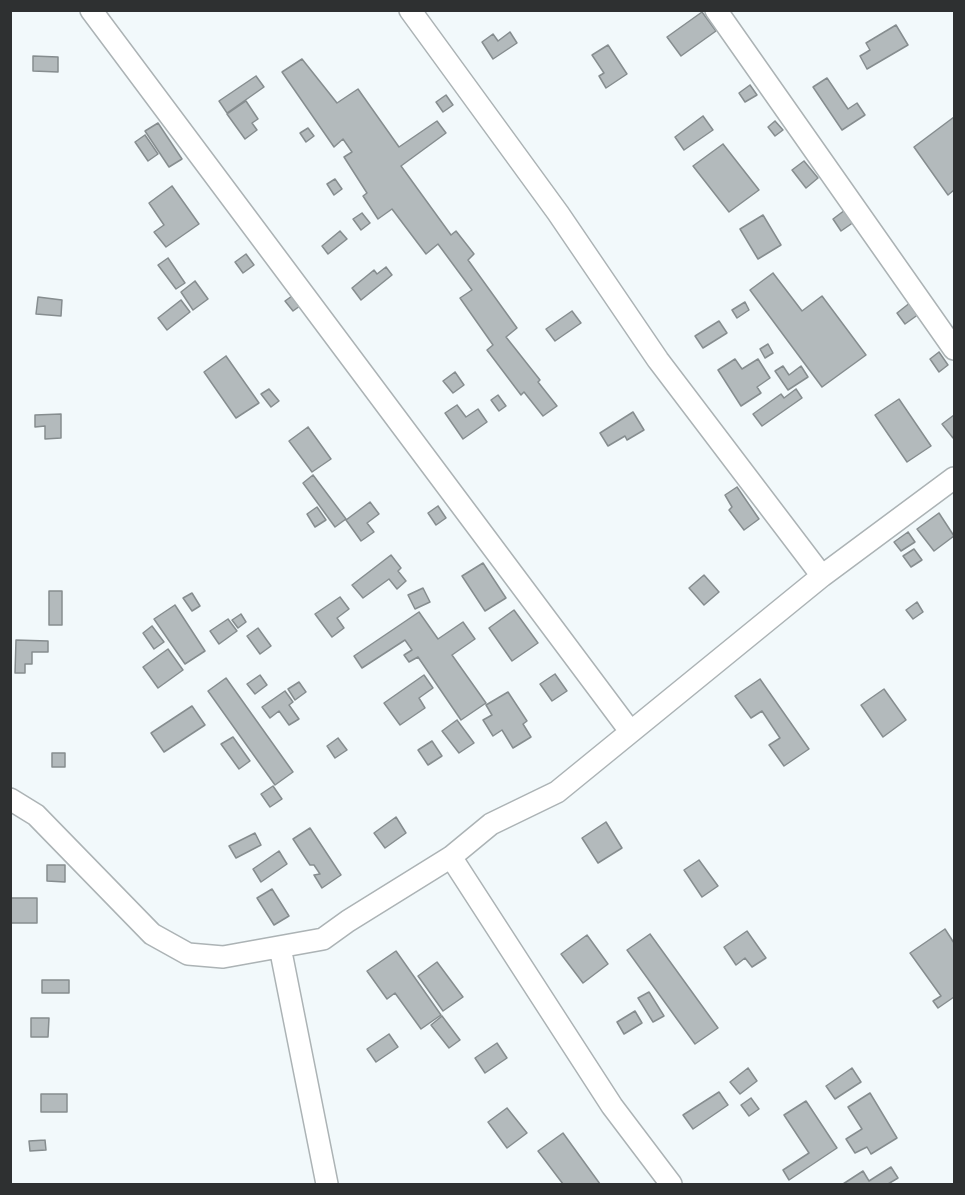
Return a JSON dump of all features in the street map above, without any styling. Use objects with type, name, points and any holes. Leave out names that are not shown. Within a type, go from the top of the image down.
[{"type":"street","points":[[91,10],[630,731]]},
{"type":"street","points":[[410,10],[558,213],[658,360],[822,576]]},
{"type":"street","points":[[716,10],[954,349]]},
{"type":"street","points":[[10,799],[36,815],[152,934],[188,954],[223,957],[323,939],[451,857],[490,825],[557,792],[822,576],[954,477]]},
{"type":"street","points":[[451,857],[612,1106],[671,1185]]},
{"type":"street","points":[[280,947],[327,1185]]},
{"type":"building","points":[[702,12],[716,31],[681,56],[667,37]]},
{"type":"building","points":[[896,25],[908,45],[867,69],[860,56],[870,50],[866,43]]},
{"type":"building","points":[[510,32],[517,43],[493,59],[482,42],[493,34],[498,41]]},
{"type":"building","points":[[608,45],[627,74],[606,88],[599,76],[604,73],[592,55]]},
{"type":"building","points":[[33,56],[58,57],[58,72],[33,71]]},
{"type":"building","points":[[302,59],[337,103],[358,89],[399,147],[437,121],[446,133],[401,166],[451,235],[456,231],[474,254],[468,260],[517,328],[506,337],[557,406],[543,416],[524,392],[521,395],[487,350],[493,345],[460,298],[472,290],[438,244],[426,254],[392,209],[378,219],[363,196],[367,193],[344,157],[352,152],[343,139],[334,147],[282,72]]},
{"type":"building","points":[[256,76],[264,87],[227,113],[219,101]]},
{"type":"building","points":[[827,78],[848,109],[857,103],[865,115],[842,130],[813,87]]},
{"type":"building","points":[[750,85],[757,95],[745,102],[739,93]]},
{"type":"building","points":[[446,95],[453,105],[443,112],[436,102]]},
{"type":"building","points":[[246,101],[258,119],[252,123],[257,130],[245,139],[227,114]]},
{"type":"building","points":[[703,116],[713,130],[684,150],[675,137]]},
{"type":"building","points":[[954,117],[954,190],[948,195],[914,147]]},
{"type":"building","points":[[775,121],[783,130],[775,136],[768,127]]},
{"type":"building","points":[[158,123],[182,159],[169,167],[145,131]]},
{"type":"building","points":[[308,128],[314,136],[306,142],[300,133]]},
{"type":"building","points":[[145,135],[158,154],[148,161],[135,142]]},
{"type":"building","points":[[723,144],[759,190],[729,212],[693,166]]},
{"type":"building","points":[[804,161],[818,178],[806,188],[792,170]]},
{"type":"building","points":[[335,179],[342,189],[334,195],[327,184]]},
{"type":"building","points":[[172,186],[199,224],[166,247],[154,232],[164,225],[149,203]]},
{"type":"building","points":[[845,210],[854,222],[841,231],[833,219]]},
{"type":"building","points":[[362,213],[370,223],[361,230],[353,219]]},
{"type":"building","points":[[763,215],[781,245],[758,259],[740,229]]},
{"type":"building","points":[[340,231],[347,239],[328,254],[322,246]]},
{"type":"building","points":[[246,254],[254,265],[243,273],[235,262]]},
{"type":"building","points":[[168,258],[185,283],[176,289],[158,265]]},
{"type":"building","points":[[386,267],[392,275],[361,300],[352,288],[374,270],[377,274]]},
{"type":"building","points":[[773,273],[802,311],[822,296],[866,355],[822,387],[750,290]]},
{"type":"building","points":[[195,281],[208,299],[193,310],[181,292]]},
{"type":"building","points":[[292,296],[300,306],[293,311],[285,301]]},
{"type":"building","points":[[38,297],[62,300],[61,316],[36,314]]},
{"type":"building","points":[[181,300],[190,312],[167,330],[158,318]]},
{"type":"building","points":[[745,302],[749,310],[737,318],[732,310]]},
{"type":"building","points":[[911,302],[919,314],[905,324],[897,313]]},
{"type":"building","points":[[572,311],[581,323],[555,341],[546,329]]},
{"type":"building","points":[[719,321],[727,333],[703,348],[695,336]]},
{"type":"building","points":[[768,344],[773,353],[765,358],[760,349]]},
{"type":"building","points":[[939,352],[948,365],[939,372],[930,359]]},
{"type":"building","points":[[226,356],[259,403],[236,418],[204,372]]},
{"type":"building","points":[[735,359],[742,369],[758,359],[770,378],[757,387],[761,393],[741,406],[718,370]]},
{"type":"building","points":[[783,366],[789,375],[801,366],[808,377],[788,390],[775,371]]},
{"type":"building","points":[[455,372],[464,385],[453,393],[443,381]]},
{"type":"building","points":[[269,389],[279,401],[271,407],[261,394]]},
{"type":"building","points":[[796,389],[802,398],[762,426],[753,414],[781,394],[784,398]]},
{"type":"building","points":[[498,395],[506,406],[499,411],[491,400]]},
{"type":"building","points":[[899,399],[931,446],[907,462],[875,415]]},
{"type":"building","points":[[457,405],[466,417],[478,409],[487,422],[463,439],[445,413]]},
{"type":"building","points":[[633,412],[644,430],[627,440],[625,436],[608,446],[600,433]]},
{"type":"building","points":[[61,414],[61,438],[45,439],[45,426],[35,427],[35,415]]},
{"type":"building","points":[[954,415],[954,437],[953,438],[942,424]]},
{"type":"building","points":[[308,427],[331,459],[312,472],[289,441]]},
{"type":"building","points":[[313,475],[346,519],[335,527],[303,483]]},
{"type":"building","points":[[737,487],[759,519],[744,530],[729,510],[732,507],[725,495]]},
{"type":"building","points":[[370,502],[379,514],[367,523],[374,532],[361,541],[346,520]]},
{"type":"building","points":[[438,506],[446,518],[436,525],[428,513]]},
{"type":"building","points":[[317,507],[326,520],[315,527],[307,514]]},
{"type":"building","points":[[939,513],[954,536],[934,551],[917,529]]},
{"type":"building","points":[[908,532],[915,542],[901,551],[894,542]]},
{"type":"building","points":[[914,549],[922,560],[911,567],[903,556]]},
{"type":"building","points":[[391,555],[401,568],[398,571],[406,581],[397,589],[389,579],[363,598],[352,585]]},
{"type":"building","points":[[483,563],[506,598],[485,611],[462,576]]},
{"type":"building","points":[[704,575],[719,592],[704,605],[689,588]]},
{"type":"building","points":[[423,588],[430,602],[415,609],[408,595]]},
{"type":"building","points":[[49,591],[62,591],[62,625],[49,625]]},
{"type":"building","points":[[192,593],[200,606],[192,611],[183,598]]},
{"type":"building","points":[[340,597],[349,609],[337,618],[344,628],[332,637],[315,614]]},
{"type":"building","points":[[917,602],[923,612],[913,619],[906,610]]},
{"type":"building","points":[[175,605],[205,651],[185,664],[154,619]]},
{"type":"building","points":[[514,610],[538,643],[512,661],[489,628]]},
{"type":"building","points":[[419,612],[438,639],[463,622],[475,639],[452,655],[486,703],[461,720],[418,657],[409,662],[404,655],[412,650],[405,640],[362,668],[354,656]]},
{"type":"building","points":[[241,614],[246,622],[238,628],[232,620]]},
{"type":"building","points":[[228,619],[237,631],[219,644],[210,631]]},
{"type":"building","points":[[152,626],[164,642],[154,649],[143,633]]},
{"type":"building","points":[[258,628],[271,646],[260,654],[247,636]]},
{"type":"building","points":[[16,640],[48,641],[48,652],[32,652],[32,664],[25,664],[25,673],[15,673]]},
{"type":"building","points":[[168,649],[183,670],[158,688],[143,667]]},
{"type":"building","points":[[555,674],[567,691],[552,701],[540,684]]},
{"type":"building","points":[[260,675],[267,685],[255,694],[247,684]]},
{"type":"building","points":[[424,675],[433,688],[419,698],[425,708],[400,725],[384,703]]},
{"type":"building","points":[[226,678],[293,772],[275,785],[208,691]]},
{"type":"building","points":[[760,679],[809,749],[784,766],[769,745],[780,738],[762,711],[751,718],[735,696]]},
{"type":"building","points":[[299,682],[306,692],[295,700],[288,689]]},
{"type":"building","points":[[884,689],[906,720],[883,737],[861,705]]},
{"type":"building","points":[[285,691],[293,702],[289,705],[299,719],[289,725],[279,711],[270,718],[262,707]]},
{"type":"building","points":[[508,692],[527,721],[523,724],[531,737],[513,748],[502,730],[493,736],[483,720],[492,715],[486,705]]},
{"type":"building","points":[[192,706],[205,725],[164,752],[151,733]]},
{"type":"building","points":[[457,720],[474,743],[459,753],[442,731]]},
{"type":"building","points":[[233,737],[250,761],[239,769],[221,744]]},
{"type":"building","points":[[338,738],[347,750],[335,758],[327,746]]},
{"type":"building","points":[[432,741],[442,756],[428,765],[418,750]]},
{"type":"building","points":[[52,753],[65,753],[65,767],[52,767]]},
{"type":"building","points":[[273,786],[282,799],[270,807],[261,794]]},
{"type":"building","points":[[396,817],[406,833],[385,848],[374,833]]},
{"type":"building","points":[[606,822],[622,848],[598,863],[582,838]]},
{"type":"building","points":[[310,828],[341,875],[322,888],[314,875],[320,874],[314,865],[310,865],[293,839]]},
{"type":"building","points":[[255,833],[261,845],[236,858],[229,846]]},
{"type":"building","points":[[279,851],[287,864],[261,882],[253,869]]},
{"type":"building","points":[[699,860],[718,886],[702,897],[684,870]]},
{"type":"building","points":[[47,865],[65,865],[65,882],[47,881]]},
{"type":"building","points":[[272,889],[289,916],[274,925],[257,898]]},
{"type":"building","points":[[10,898],[37,898],[37,923],[10,923]]},
{"type":"building","points":[[945,929],[954,943],[954,997],[938,1008],[933,1001],[941,996],[910,953]]},
{"type":"building","points":[[747,931],[766,958],[752,967],[745,958],[736,965],[724,947]]},
{"type":"building","points":[[650,934],[718,1028],[695,1044],[627,950]]},
{"type":"building","points":[[587,935],[608,964],[583,983],[561,954]]},
{"type":"building","points":[[396,951],[441,1015],[421,1029],[395,993],[387,999],[367,971]]},
{"type":"building","points":[[437,962],[463,997],[443,1011],[418,976]]},
{"type":"building","points":[[42,980],[69,980],[69,993],[42,993]]},
{"type":"building","points":[[649,992],[664,1016],[653,1022],[638,998]]},
{"type":"building","points":[[635,1011],[642,1023],[624,1034],[617,1022]]},
{"type":"building","points":[[442,1016],[460,1040],[449,1048],[431,1025]]},
{"type":"building","points":[[31,1018],[49,1018],[48,1037],[31,1037]]},
{"type":"building","points":[[389,1034],[398,1047],[376,1062],[367,1049]]},
{"type":"building","points":[[497,1043],[507,1058],[485,1073],[475,1058]]},
{"type":"building","points":[[748,1068],[757,1081],[740,1094],[730,1082]]},
{"type":"building","points":[[852,1068],[861,1082],[835,1099],[826,1086]]},
{"type":"building","points":[[719,1092],[728,1105],[693,1129],[683,1115]]},
{"type":"building","points":[[870,1093],[897,1138],[871,1154],[867,1147],[855,1153],[846,1139],[862,1129],[848,1107]]},
{"type":"building","points":[[41,1094],[67,1094],[67,1112],[41,1112]]},
{"type":"building","points":[[751,1098],[759,1109],[749,1116],[741,1105]]},
{"type":"building","points":[[806,1101],[837,1148],[789,1180],[783,1170],[809,1153],[784,1115]]},
{"type":"building","points":[[507,1108],[527,1133],[507,1148],[488,1122]]},
{"type":"building","points":[[563,1133],[600,1184],[563,1184],[538,1151]]},
{"type":"building","points":[[45,1140],[46,1150],[30,1151],[29,1141]]},
{"type":"building","points":[[891,1167],[898,1178],[888,1184],[843,1184],[863,1171],[869,1181]]}]
